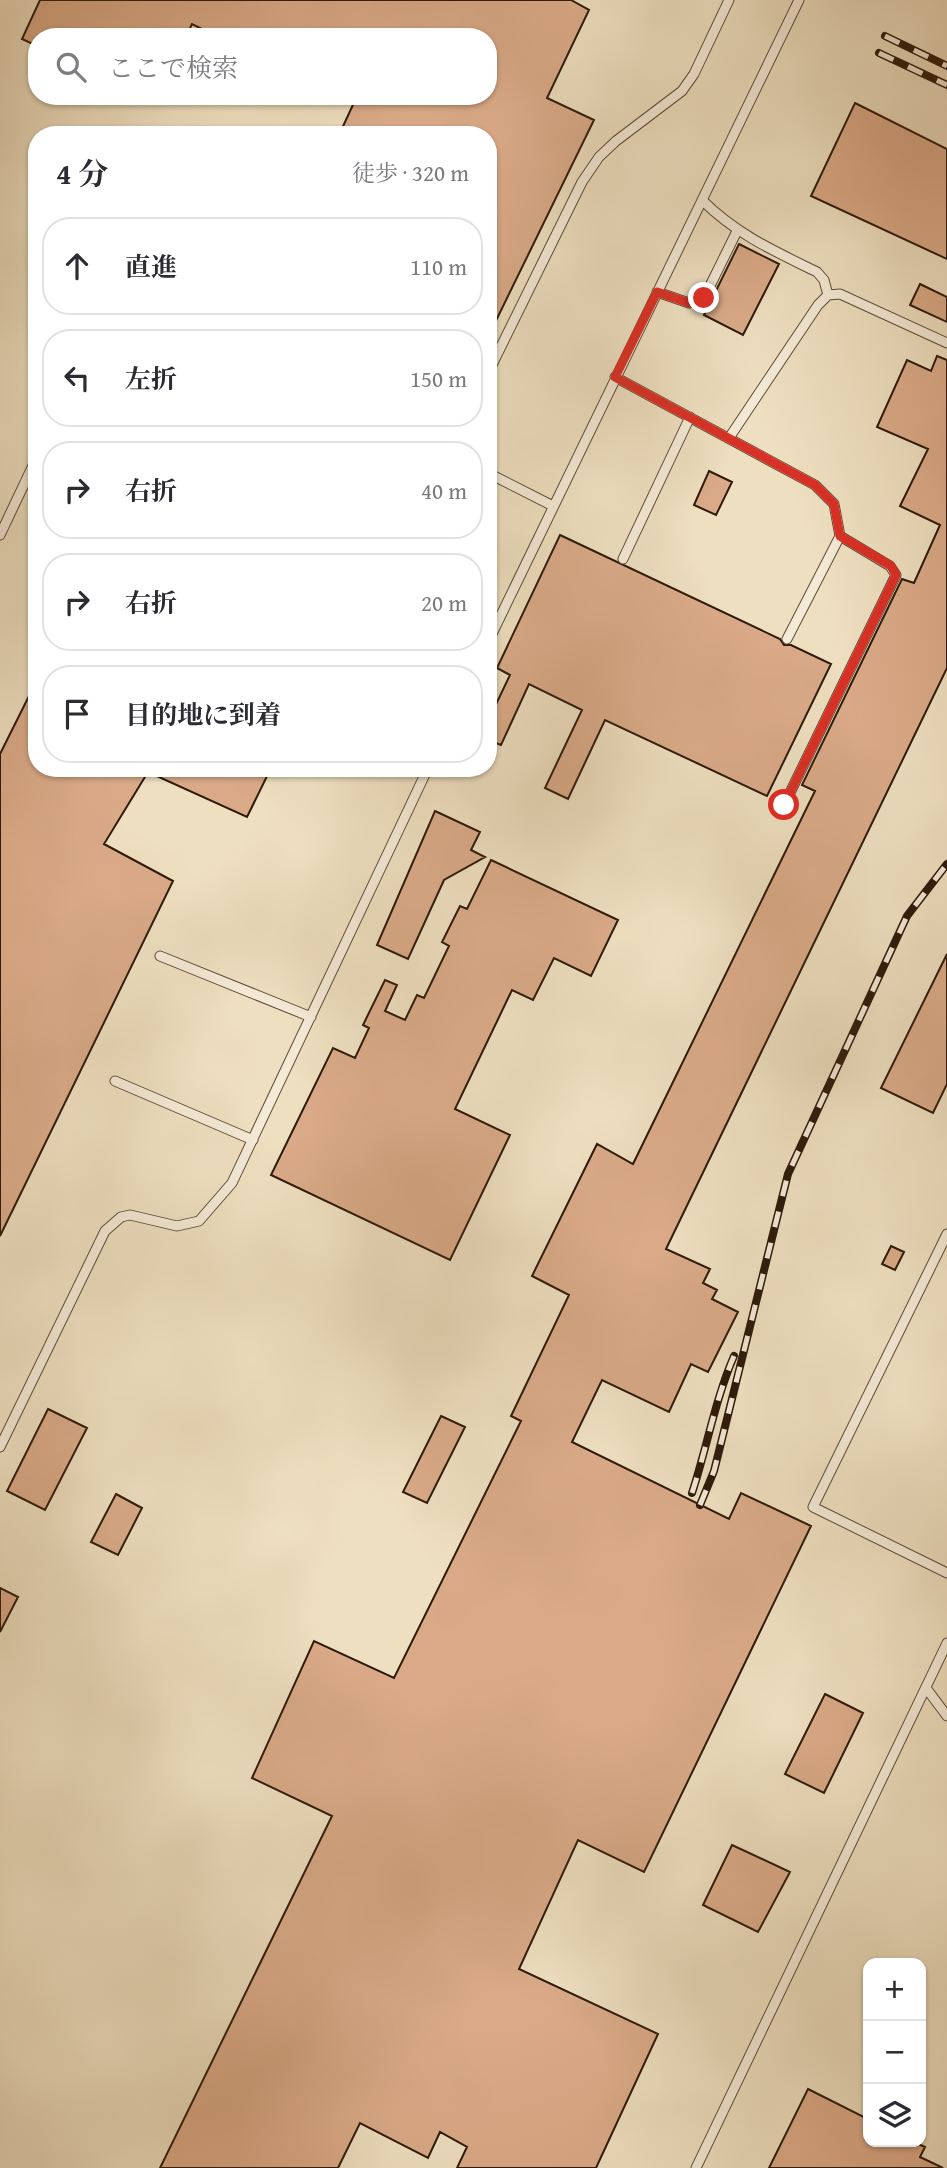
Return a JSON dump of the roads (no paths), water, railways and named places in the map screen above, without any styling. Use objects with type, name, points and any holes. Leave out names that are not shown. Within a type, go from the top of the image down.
[{"type":"lane","points":[[497,355],[582,182],[599,157],[616,141],[681,91],[694,74],[729,0]]},
{"type":"lane","points":[[497,623],[799,0]]},
{"type":"lane","points":[[702,200],[737,231],[817,272],[824,280],[828,295]]},
{"type":"lane","points":[[657,292],[689,303],[704,298],[737,231]]},
{"type":"lane","points":[[729,438],[818,305],[828,295],[840,294],[947,343]]},
{"type":"lane","points":[[615,377],[815,485],[834,504],[840,536],[787,639]]},
{"type":"lane","points":[[622,559],[690,417]]},
{"type":"lane","points":[[0,534],[28,476]]},
{"type":"lane","points":[[497,478],[552,506]]},
{"type":"lane","points":[[784,805],[896,575],[891,566],[840,536]]},
{"type":"lane","points":[[0,1447],[104,1231],[121,1217],[130,1215],[177,1226],[200,1221],[232,1183],[424,777]]},
{"type":"lane","points":[[160,956],[311,1017]]},
{"type":"lane","points":[[115,1081],[253,1140]]},
{"type":"lane","points":[[947,1234],[813,1507],[947,1573]]},
{"type":"lane","points":[[696,2168],[947,1643]]},
{"type":"lane","points":[[926,1688],[947,1716]]},
{"type":"railway","points":[[885,36],[947,66]]},
{"type":"railway","points":[[879,53],[947,85]]},
{"type":"railway","points":[[700,1505],[714,1471],[788,1174],[907,916],[947,864]]},
{"type":"railway","points":[[692,1493],[734,1356]]}]
